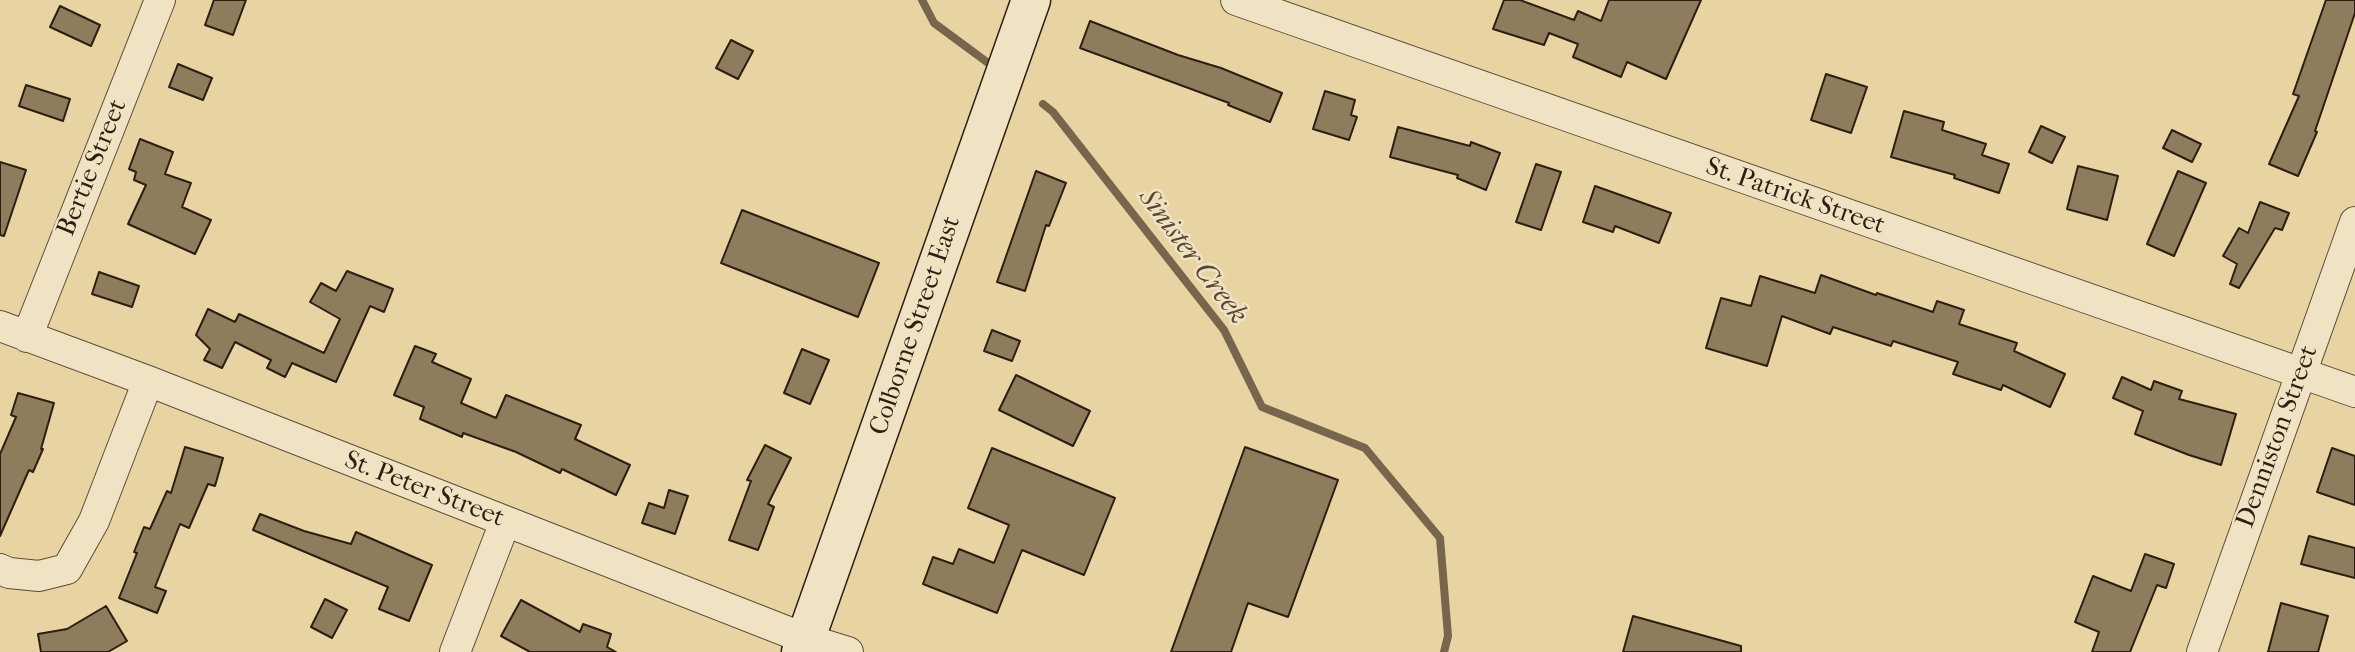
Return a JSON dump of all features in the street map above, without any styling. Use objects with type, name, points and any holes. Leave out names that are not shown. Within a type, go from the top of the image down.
[{"type":"main road","name":"Colborne Street East","points":[[803,645],[1031,0]]},
{"type":"street","name":"Bertie Street","points":[[13,332],[160,0]]},
{"type":"street","name":"St. Patrick Street","points":[[1236,0],[2355,393]]},
{"type":"street","name":"Denniston Street","points":[[2202,652],[2355,222]]},
{"type":"street","name":"St. Peter Street","points":[[13,332],[148,381],[505,522],[803,645],[848,652]]},
{"type":"street","points":[[0,569],[9,573],[39,576],[67,569],[94,522],[148,381]]},
{"type":"street","points":[[455,652],[505,522]]},
{"type":"building","points":[[214,0],[246,0],[233,35],[205,25]]},
{"type":"building","points":[[1504,0],[1520,0],[1574,20],[1578,11],[1601,21],[1609,0],[1701,0],[1666,79],[1627,62],[1621,77],[1573,57],[1578,44],[1549,33],[1544,45],[1493,29]]},
{"type":"building","points":[[2326,0],[2355,0],[2355,13],[2315,131],[2317,132],[2298,176],[2269,164],[2299,96],[2293,94]]},
{"type":"building","points":[[60,6],[100,25],[91,46],[50,27]]},
{"type":"building","points":[[1090,21],[1282,93],[1270,122],[1228,105],[1229,103],[1080,48]]},
{"type":"building","points":[[731,40],[753,51],[738,79],[716,68]]},
{"type":"building","points":[[178,64],[212,78],[203,100],[169,87]]},
{"type":"building","points":[[1826,74],[1867,87],[1851,133],[1811,120]]},
{"type":"building","points":[[26,85],[70,99],[63,121],[19,106]]},
{"type":"building","points":[[1325,91],[1355,100],[1351,115],[1357,117],[1349,140],[1313,129]]},
{"type":"building","points":[[1904,111],[1944,122],[1942,130],[1986,144],[1982,155],[2009,164],[1999,193],[1954,178],[1955,175],[1891,157]]},
{"type":"building","points":[[2041,126],[2065,137],[2052,163],[2029,152]]},
{"type":"building","points":[[1398,127],[1470,146],[1471,142],[1500,153],[1486,190],[1457,178],[1458,175],[1390,157]]},
{"type":"building","points":[[2172,130],[2201,144],[2192,162],[2163,148]]},
{"type":"building","points":[[140,139],[173,152],[165,174],[191,183],[182,207],[211,220],[195,254],[128,224],[146,185],[134,180],[136,172],[129,169]]},
{"type":"building","points":[[0,162],[26,170],[4,236],[0,235]]},
{"type":"building","points":[[1536,164],[1561,172],[1541,230],[1516,222]]},
{"type":"building","points":[[2078,166],[2118,176],[2107,220],[2067,209]]},
{"type":"building","points":[[1036,171],[1066,183],[1049,226],[1046,225],[1025,291],[997,282]]},
{"type":"building","points":[[2178,171],[2206,183],[2174,256],[2147,244]]},
{"type":"building","points":[[1595,186],[1671,213],[1659,243],[1615,226],[1613,232],[1583,222]]},
{"type":"building","points":[[2260,202],[2289,213],[2282,230],[2275,228],[2239,288],[2230,284],[2237,264],[2223,256],[2239,228],[2248,233]]},
{"type":"building","points":[[742,210],[879,263],[858,317],[721,263]]},
{"type":"building","points":[[347,271],[393,289],[384,312],[370,306],[336,382],[292,363],[285,377],[267,368],[271,360],[235,342],[222,368],[204,360],[210,349],[196,335],[208,309],[235,322],[239,314],[324,353],[340,319],[310,302],[321,283],[336,291]]},
{"type":"building","points":[[99,272],[139,286],[132,307],[92,294]]},
{"type":"building","points":[[1821,275],[1933,312],[1937,301],[1964,310],[1959,324],[2017,343],[2014,351],[2065,374],[2050,407],[2003,385],[2001,390],[1953,374],[1958,362],[1893,341],[1891,346],[1833,327],[1830,334],[1782,316],[1767,366],[1706,348],[1721,298],[1751,306],[1760,276],[1815,293]]},
{"type":"building","points":[[992,330],[1020,341],[1012,361],[984,351]]},
{"type":"building","points":[[415,346],[436,354],[432,362],[471,379],[461,403],[496,418],[506,395],[581,425],[575,439],[630,465],[616,495],[562,469],[560,473],[516,452],[463,433],[462,437],[420,419],[424,407],[394,395]]},
{"type":"building","points":[[802,349],[829,360],[810,404],[784,393]]},
{"type":"building","points":[[1016,375],[1090,411],[1073,446],[999,410]]},
{"type":"building","points":[[2122,377],[2151,390],[2154,381],[2182,391],[2179,399],[2236,414],[2221,465],[2135,434],[2143,411],[2113,398]]},
{"type":"building","points":[[18,393],[54,403],[43,449],[33,472],[29,470],[0,536],[0,454],[16,417],[11,415]]},
{"type":"building","points":[[765,445],[791,458],[768,504],[774,507],[758,550],[729,540],[751,481],[747,480]]},
{"type":"building","points":[[185,447],[223,458],[215,486],[208,484],[189,528],[180,524],[155,587],[166,591],[157,613],[119,598],[144,527],[150,529],[167,491],[171,493]]},
{"type":"building","points":[[1245,447],[1338,480],[1288,617],[1248,603],[1231,652],[1171,652]]},
{"type":"building","points":[[992,448],[1115,498],[1084,575],[1022,550],[997,613],[923,584],[933,557],[953,564],[959,549],[994,563],[1009,525],[968,508]]},
{"type":"building","points":[[2332,448],[2355,456],[2355,505],[2317,492]]},
{"type":"building","points":[[669,490],[688,496],[675,534],[642,523],[649,503],[664,508]]},
{"type":"building","points":[[260,514],[304,531],[351,544],[356,532],[432,565],[409,621],[379,609],[388,587],[253,530]]},
{"type":"building","points":[[2309,536],[2355,548],[2355,578],[2301,564]]},
{"type":"building","points":[[2145,554],[2174,564],[2166,588],[2157,585],[2130,652],[2092,652],[2099,632],[2075,622],[2093,576],[2131,591]]},
{"type":"building","points":[[325,599],[347,610],[332,638],[311,627]]},
{"type":"building","points":[[521,600],[580,632],[583,624],[611,634],[607,647],[616,652],[530,652],[501,636]]},
{"type":"building","points":[[2281,603],[2328,616],[2318,652],[2268,652]]},
{"type":"building","points":[[106,606],[127,641],[108,652],[41,652],[38,634],[67,629]]},
{"type":"building","points":[[1633,616],[1741,646],[1741,652],[1623,652]]},
{"type":"waterway","name":"Sinister Creek","points":[[922,0],[934,23],[995,68]]},
{"type":"waterway","name":"Sinister Creek","points":[[1043,104],[1053,112],[1224,330],[1262,407],[1365,448],[1440,538],[1448,636],[1444,652]]}]
